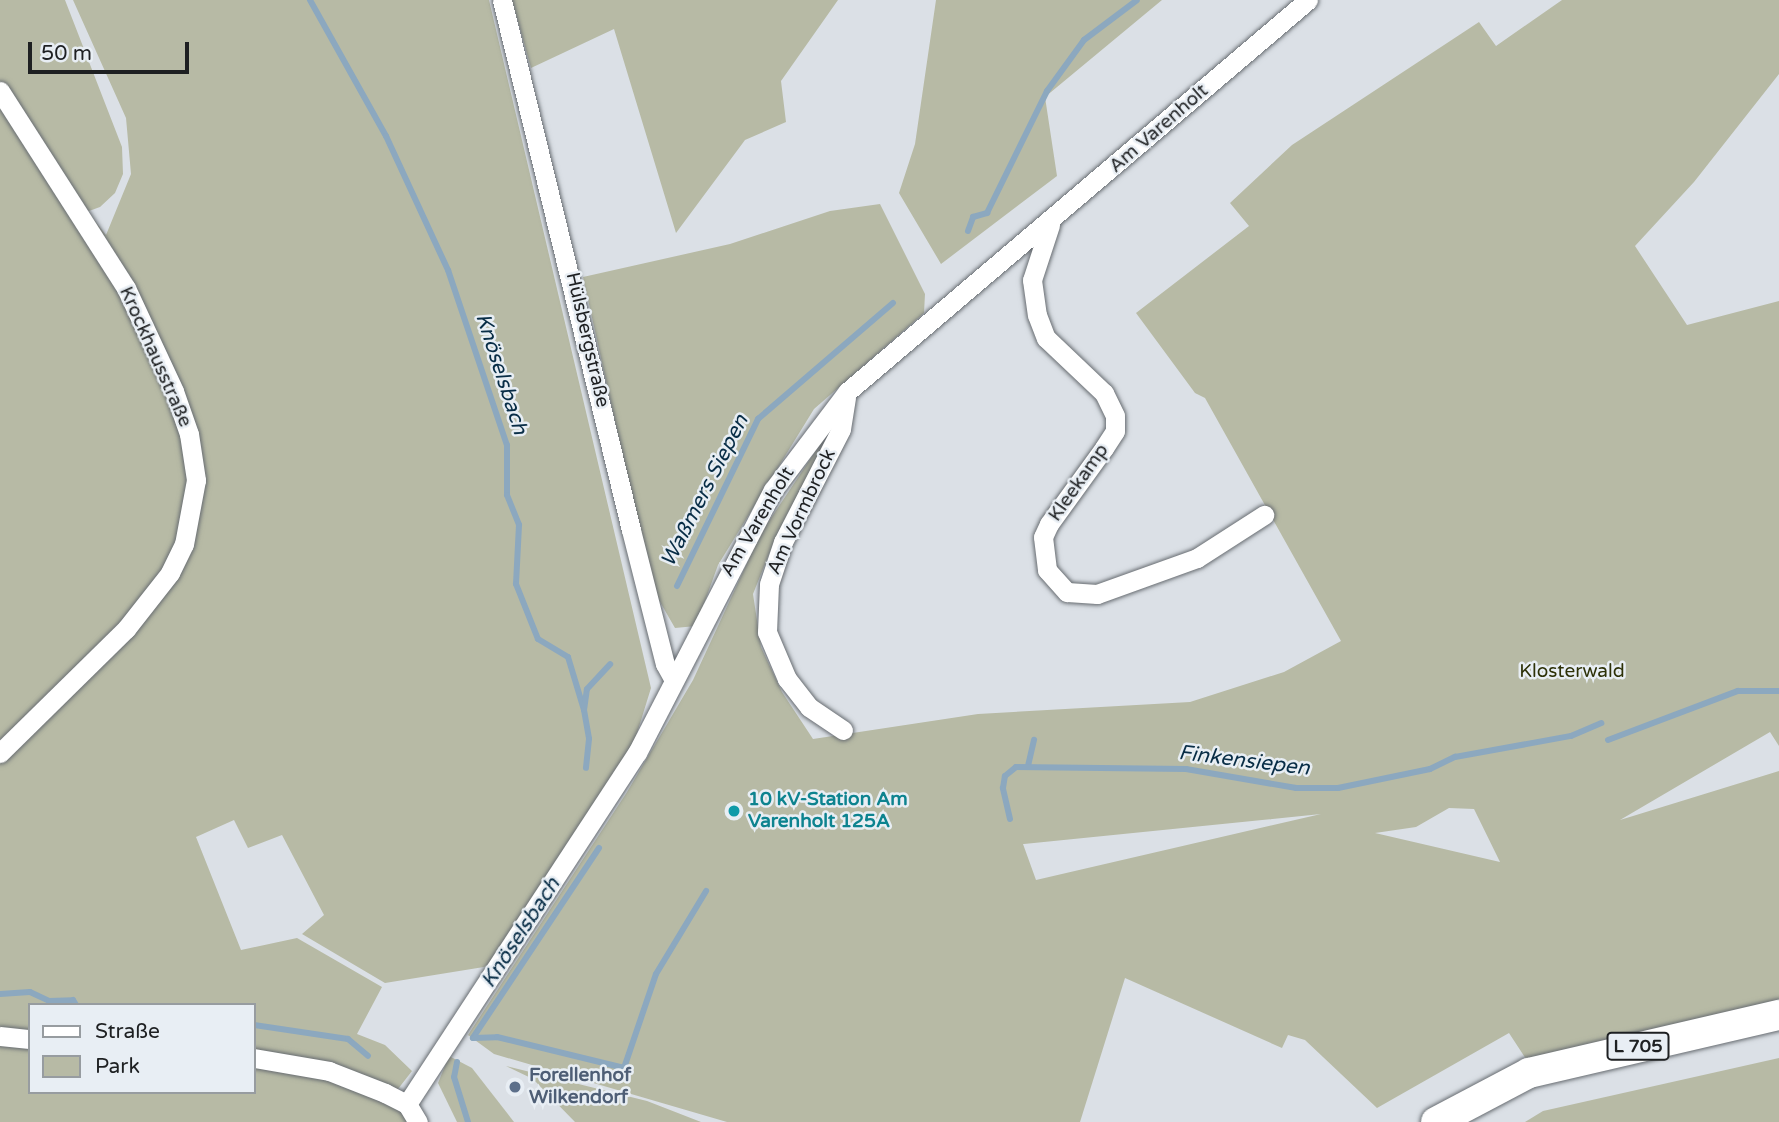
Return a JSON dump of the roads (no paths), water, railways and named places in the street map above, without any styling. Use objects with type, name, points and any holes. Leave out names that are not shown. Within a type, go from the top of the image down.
[{"type":"main road","name":"L 705","points":[[1436,1122],[1529,1073],[1779,1015]]},
{"type":"street","name":"Hülsbergstraße","points":[[502,0],[631,530],[665,664],[674,680]]},
{"type":"street","name":"Am Varenholt","points":[[407,1104],[631,764],[772,489],[847,392],[1051,224],[1308,0]]},
{"type":"street","name":"Krockhausstraße","points":[[0,91],[126,288],[174,391],[189,435],[197,480],[184,544],[170,573],[126,629],[0,753]]},
{"type":"street","name":"Kleekamp","points":[[1051,224],[1032,280],[1037,316],[1046,338],[1104,393],[1115,416],[1115,431],[1049,524],[1043,537],[1046,570],[1067,592],[1097,594],[1197,558],[1264,515]]},
{"type":"street","name":"Am Vormbrock","points":[[843,730],[809,707],[787,680],[767,632],[769,584],[783,542],[841,429],[847,392]]},
{"type":"street","points":[[0,1036],[28,1038]]},
{"type":"street","points":[[256,1058],[329,1071],[407,1104],[418,1122]]},
{"type":"waterway","name":"Knöselsbach","points":[[310,0],[386,136],[448,270],[507,445],[507,495],[519,525],[516,584],[538,639],[568,657],[584,710],[589,739],[586,768]]},
{"type":"waterway","name":"Waßmers Siepen","points":[[968,231],[973,217],[987,213],[1047,91],[1084,40],[1137,0]]},
{"type":"waterway","name":"Waßmers Siepen","points":[[677,586],[758,419],[893,303]]},
{"type":"waterway","name":"Waßmers Siepen","points":[[584,710],[587,689],[610,664]]},
{"type":"waterway","name":"Finkensiepen","points":[[1608,740],[1738,691],[1779,691]]},
{"type":"waterway","name":"Finkensiepen","points":[[1010,819],[1003,788],[1005,776],[1016,767],[1186,769],[1296,788],[1338,788],[1430,769],[1455,757],[1571,736],[1601,723]]},
{"type":"waterway","points":[[1028,766],[1034,740]]},
{"type":"waterway","name":"Finkensiepen","points":[[599,848],[473,1038],[497,1037],[624,1068],[656,974],[706,891]]},
{"type":"waterway","points":[[0,994],[30,992],[49,1001],[73,1000],[75,1003]]},
{"type":"waterway","points":[[256,1025],[348,1039],[368,1056]]},
{"type":"waterway","name":"Knöselsbach","points":[[457,1062],[454,1077],[468,1122]]},
{"type":"place","name":"10 kV-Station Am Varenholt 125A","points":[[734,811]]},
{"type":"place","name":"Forellenhof Wilkendorf","points":[[515,1087]]},
{"type":"park label","name":"Klosterwald","points":[[1572,672]]}]
